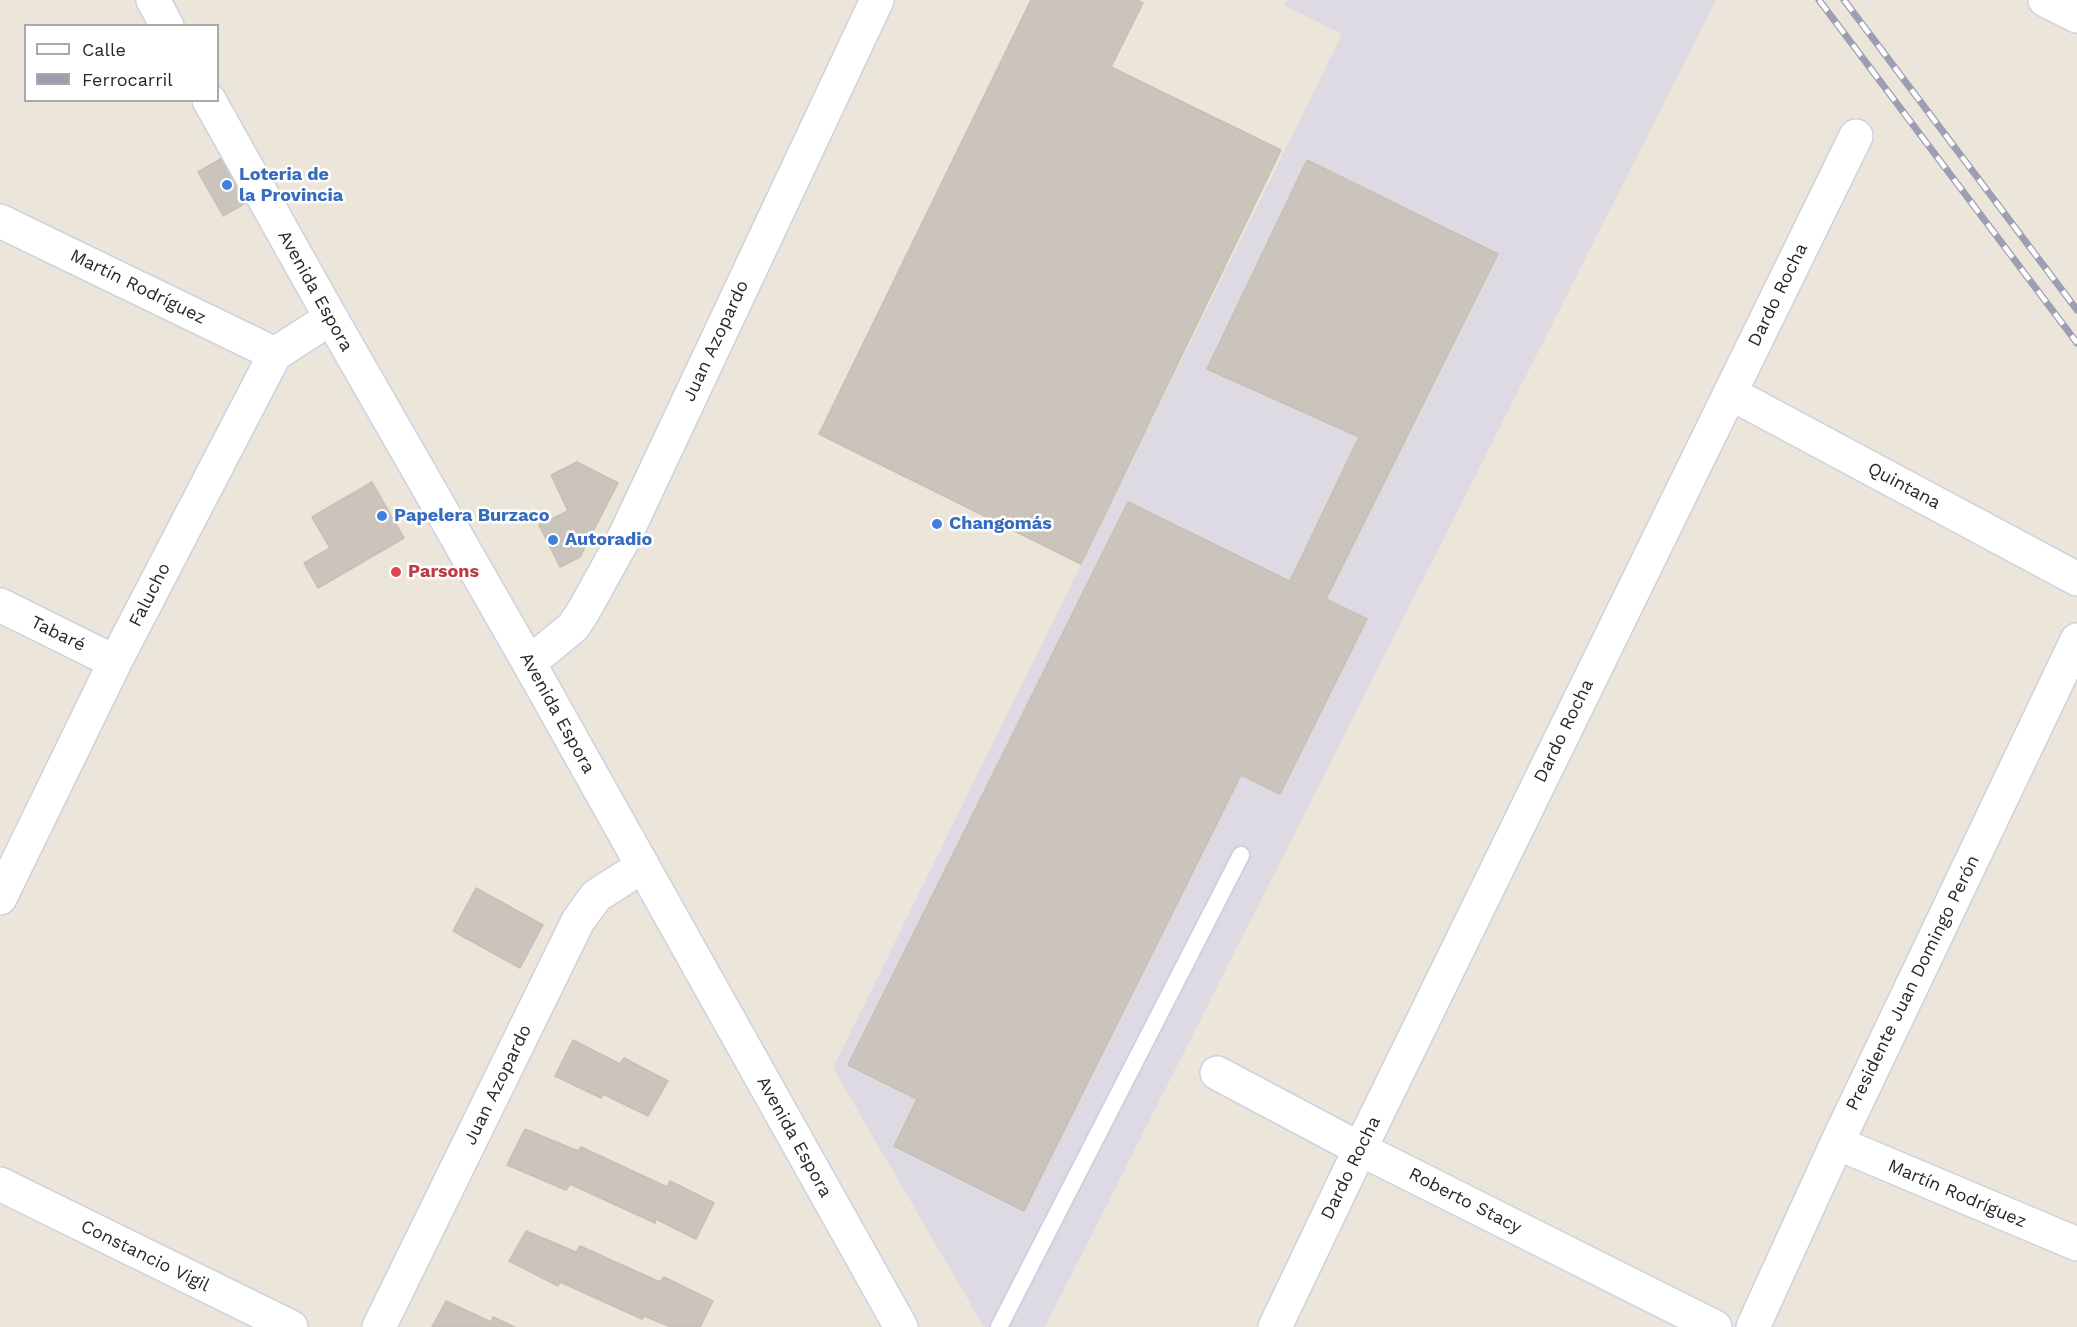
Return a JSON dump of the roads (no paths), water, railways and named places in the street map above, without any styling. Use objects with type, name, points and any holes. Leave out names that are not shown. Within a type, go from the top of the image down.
[{"type":"street","points":[[153,0],[166,24]]},
{"type":"street","name":"Juan Azopardo","points":[[529,663],[573,627],[584,612],[624,538],[877,0]]},
{"type":"street","points":[[2045,0],[2077,16]]},
{"type":"street","name":"Avenida Espora","points":[[210,102],[529,663],[901,1327]]},
{"type":"street","name":"Dardo Rocha","points":[[1275,1327],[1856,136]]},
{"type":"street","name":"Martín Rodríguez","points":[[0,221],[275,354]]},
{"type":"street","name":"Falucho","points":[[0,898],[115,662],[275,354],[331,318]]},
{"type":"street","name":"Quintana","points":[[1730,393],[2077,579]]},
{"type":"street","name":"Tabaré","points":[[0,605],[115,662]]},
{"type":"street","name":"Presidente Juan Domingo Perón","points":[[1753,1327],[1837,1143],[2077,640]]},
{"type":"street","name":"Juan Azopardo","points":[[379,1327],[578,921],[596,896],[643,866]]},
{"type":"street","name":"Roberto Stacy","points":[[1217,1073],[1360,1149],[1715,1327]]},
{"type":"street","name":"Martín Rodríguez","points":[[1837,1143],[2077,1244]]},
{"type":"street","name":"Constancio Vigil","points":[[0,1184],[291,1327]]},
{"type":"lane","points":[[999,1327],[1241,855]]},
{"type":"railway","points":[[1819,0],[2077,343]]},
{"type":"railway","points":[[1844,0],[2077,310]]},
{"type":"place","name":"Loteria de la Provincia","points":[[227,185]]},
{"type":"place","name":"Papelera Burzaco","points":[[382,516]]},
{"type":"place","name":"Changomás","points":[[937,524]]},
{"type":"place","name":"Autoradio","points":[[553,540]]},
{"type":"place","name":"Parsons","points":[[396,572]]}]
